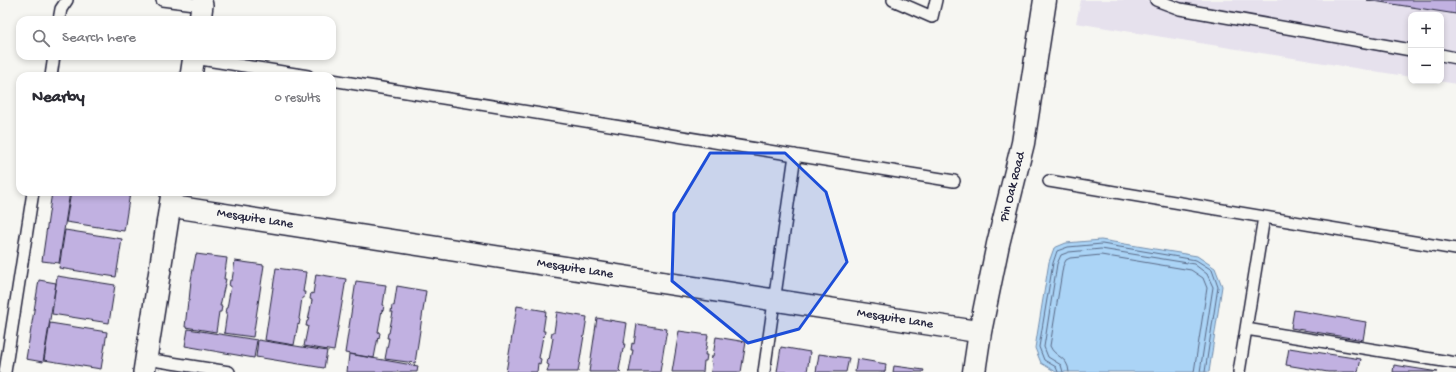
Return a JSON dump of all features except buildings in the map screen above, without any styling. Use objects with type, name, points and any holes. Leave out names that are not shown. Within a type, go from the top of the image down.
[{"type":"street","name":"Pin Oak Road","points":[[974,372],[980,332],[998,244],[1023,143],[1045,0]]},
{"type":"street","name":"Mesquite Lane","points":[[172,199],[775,300],[980,332]]},
{"type":"street","points":[[145,366],[172,199]]},
{"type":"lane","points":[[60,16],[61,9],[67,0]]},
{"type":"lane","points":[[162,0],[201,12]]},
{"type":"lane","points":[[893,0],[932,17],[936,0]]},
{"type":"lane","points":[[1156,0],[1180,9],[1408,49]]},
{"type":"lane","points":[[1444,56],[1456,58]]},
{"type":"lane","points":[[52,72],[53,60]]},
{"type":"lane","points":[[193,63],[273,72]]},
{"type":"lane","points":[[336,81],[954,181]]},
{"type":"lane","points":[[764,372],[795,155]]},
{"type":"lane","points":[[1049,182],[1456,249]]},
{"type":"lane","points":[[5,372],[32,196]]},
{"type":"lane","points":[[1239,372],[1264,217]]},
{"type":"lane","points":[[1246,329],[1456,363]]},
{"type":"lane","points":[[145,366],[229,372]]},
{"type":"highlighted area","points":[[710,153],[785,153],[826,192],[847,262],[799,329],[748,343],[672,281],[674,213]]},
{"type":"shaded area","points":[[1081,0],[1456,0],[1456,84],[1444,82],[1444,12],[1408,12],[1408,77],[1076,23]]},
{"type":"water","points":[[1101,240],[1197,256],[1215,268],[1222,286],[1209,372],[1056,372],[1041,363],[1035,348],[1049,262],[1054,248],[1066,243]]}]
